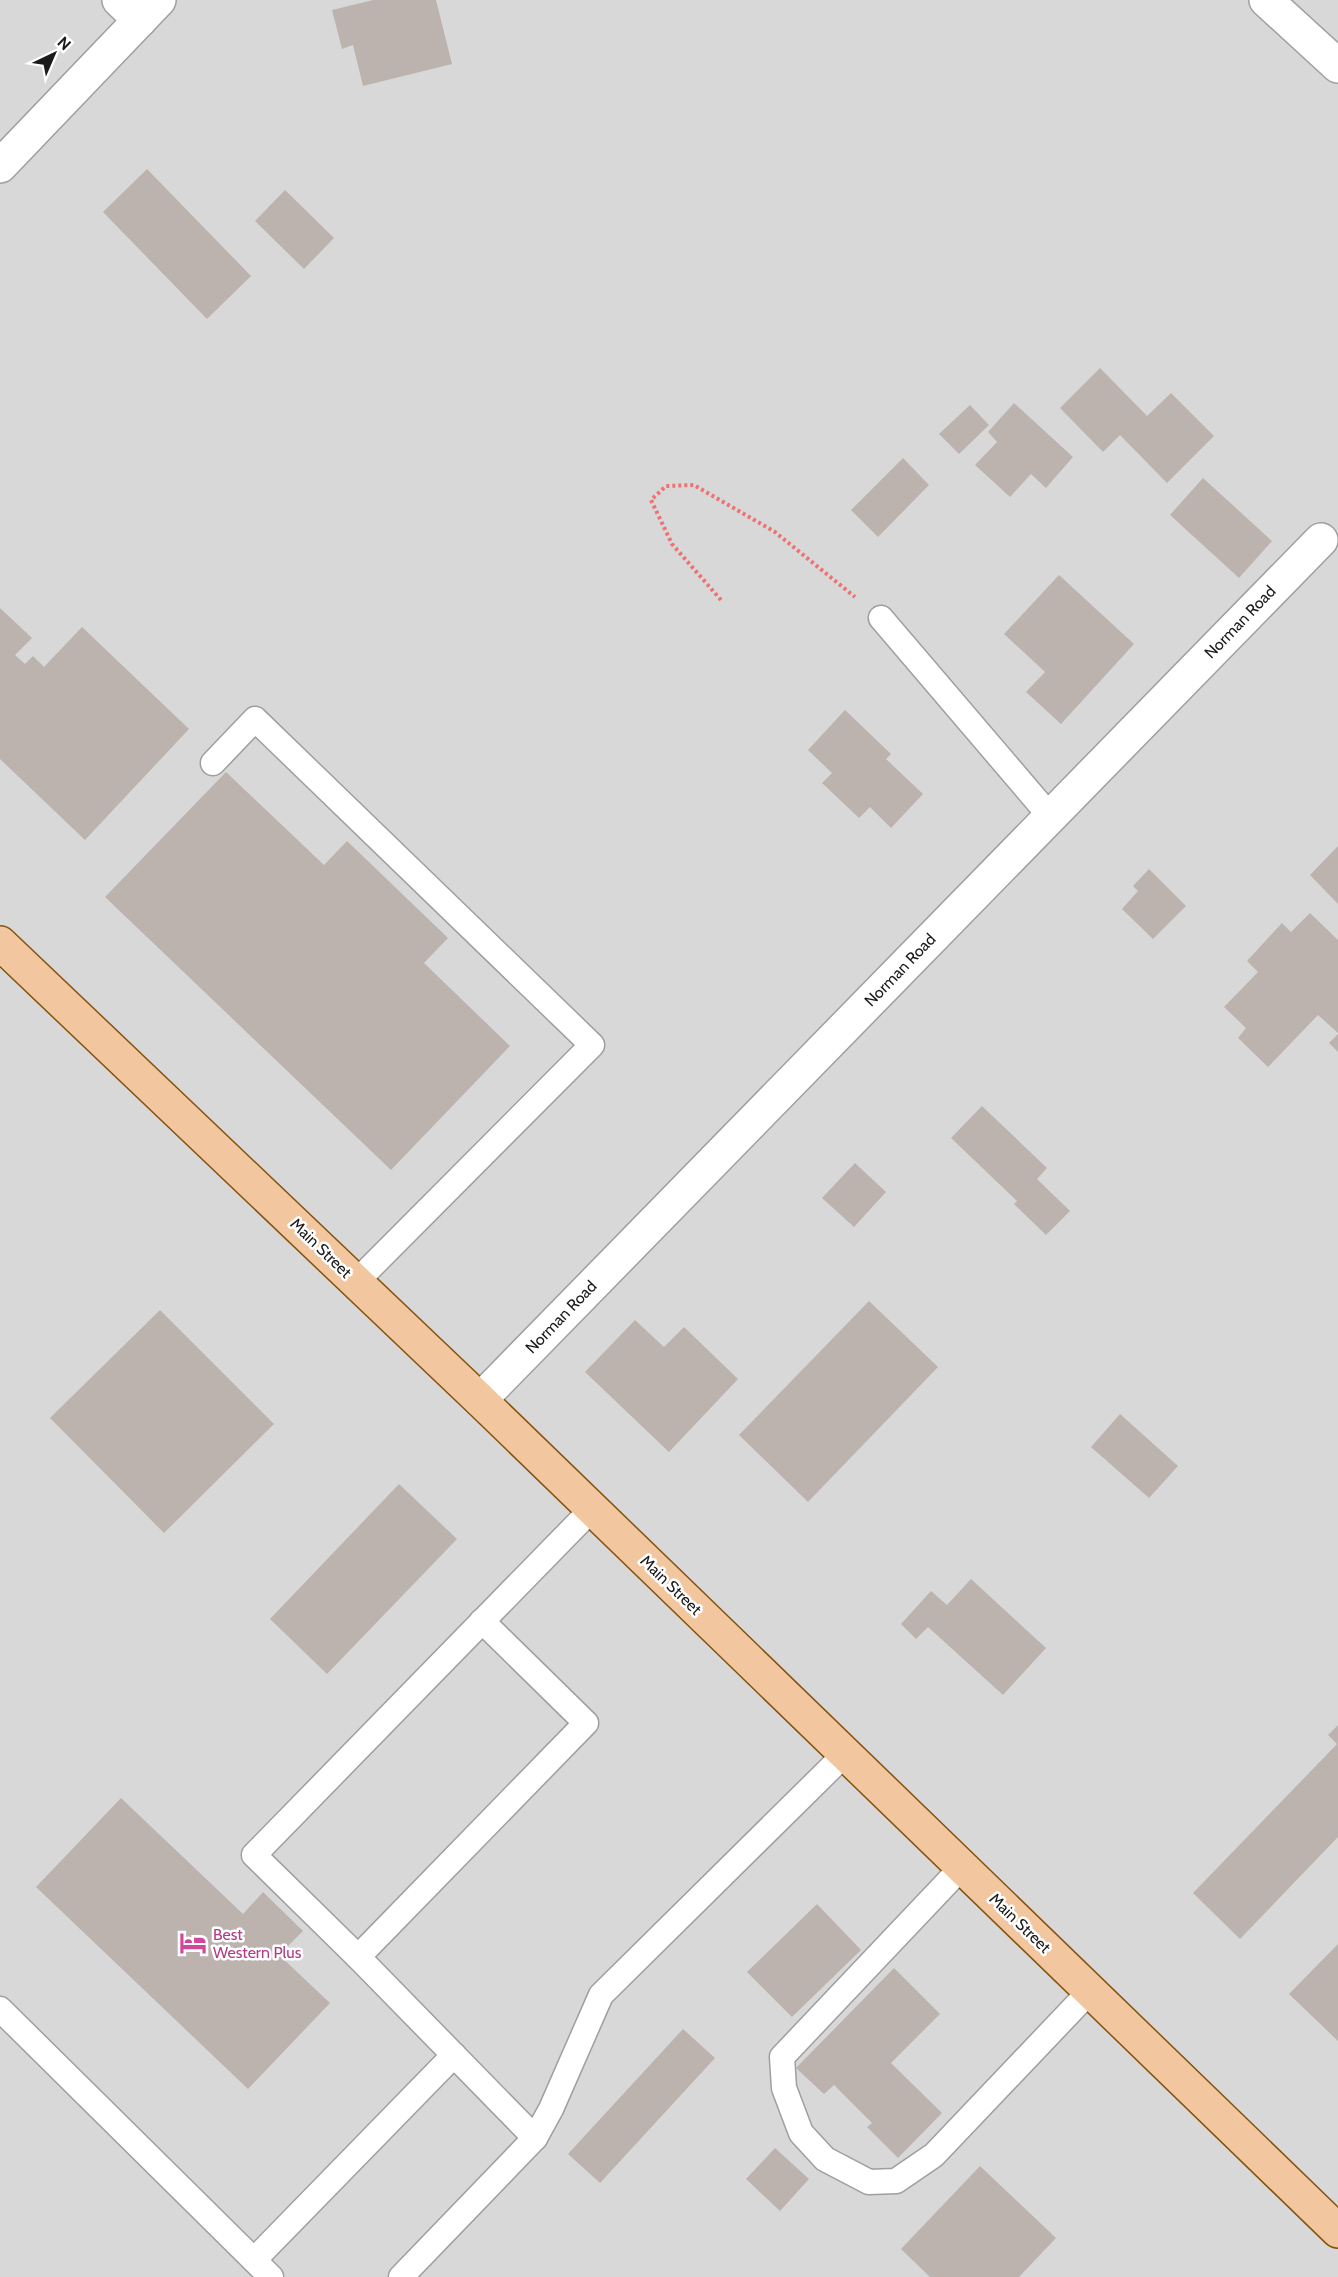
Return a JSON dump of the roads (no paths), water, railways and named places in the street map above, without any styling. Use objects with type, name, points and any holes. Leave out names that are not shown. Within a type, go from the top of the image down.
[{"type":"main road","name":"Main Street","points":[[0,943],[480,1400],[1338,2231]]},
{"type":"street","points":[[1266,0],[1338,66]]},
{"type":"street","points":[[0,165],[139,7]]},
{"type":"street","name":"Norman Road","points":[[480,1400],[1320,540]]},
{"type":"lane","points":[[881,618],[1050,816]]},
{"type":"lane","points":[[213,763],[255,719],[592,1045],[356,1282]]},
{"type":"lane","points":[[535,2138],[358,1957],[254,1855],[592,1509]]},
{"type":"lane","points":[[358,1957],[586,1723],[482,1621]]},
{"type":"lane","points":[[401,2277],[535,2138],[551,2109],[601,1995],[845,1754]]},
{"type":"lane","points":[[962,1867],[782,2057],[784,2088],[801,2133],[825,2159],[869,2182],[896,2181],[934,2155],[1090,1991]]},
{"type":"lane","points":[[0,2009],[271,2277]]},
{"type":"lane","points":[[254,2260],[454,2055]]},
{"type":"place","name":"Best Western Plus","points":[[193,1943]]}]
